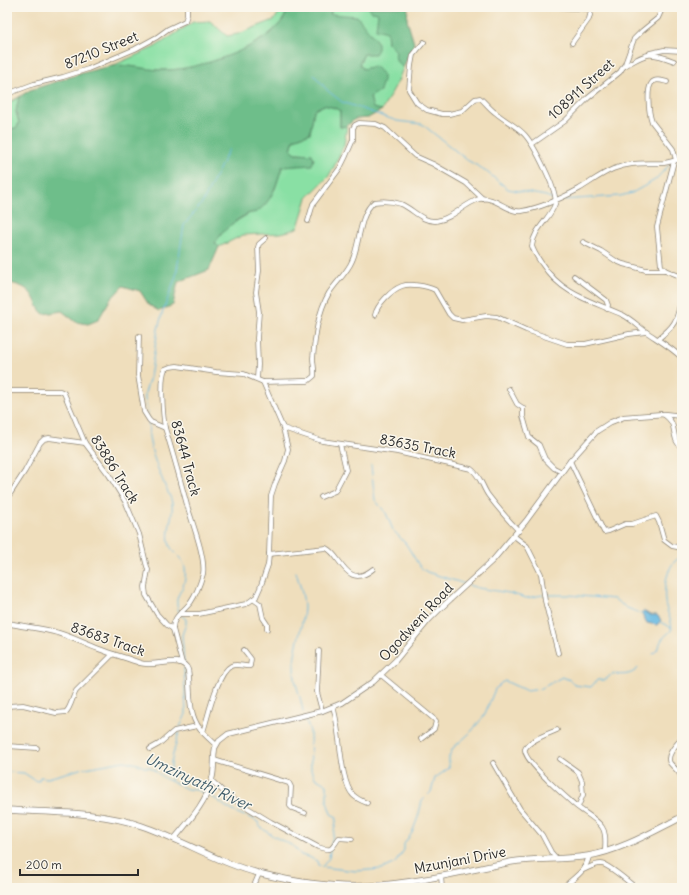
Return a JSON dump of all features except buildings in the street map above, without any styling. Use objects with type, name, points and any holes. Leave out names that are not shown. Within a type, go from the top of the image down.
[{"type":"main road","name":"Mzunjani Drive","points":[[7,810],[76,814],[112,818],[143,826],[233,865],[259,874],[307,886],[328,887],[355,887],[392,884],[520,861],[589,856],[605,852],[633,841],[682,817]]},
{"type":"street","name":"87210 Street","points":[[7,94],[34,84],[82,71],[135,49],[168,29],[185,21],[187,15],[186,7]]},
{"type":"street","points":[[555,7],[592,8],[587,22],[572,43]]},
{"type":"street","name":"108911 Street","points":[[532,144],[564,122],[577,107],[611,80],[623,68],[634,40],[642,31],[658,18],[663,7]]},
{"type":"street","points":[[424,42],[414,55],[408,90],[417,103],[427,110],[448,114],[462,111],[475,99],[480,98],[495,113],[520,130],[532,144],[554,189],[556,200],[554,207],[536,232],[532,244],[533,250],[553,278],[564,288],[586,300],[628,318],[676,352],[682,358]]},
{"type":"street","points":[[623,68],[648,54],[660,50],[682,51]]},
{"type":"street","points":[[648,54],[660,55],[674,61]]},
{"type":"street","points":[[665,270],[661,266],[657,227],[675,161],[672,149],[650,118],[648,95],[652,82],[657,80],[667,82]]},
{"type":"street","points":[[308,221],[313,204],[340,168],[353,140],[353,128],[355,124],[358,123],[376,124],[385,128],[415,156],[433,164],[466,183],[483,198],[496,201],[520,212],[556,200],[580,188],[597,177],[626,164],[675,161],[682,159]]},
{"type":"street","points":[[180,614],[195,614],[246,604],[253,600],[258,594],[268,565],[272,496],[288,449],[283,428],[263,382],[308,381],[314,376],[313,358],[321,311],[329,292],[352,261],[364,218],[369,206],[374,202],[386,201],[400,204],[426,219],[436,221],[483,198]]},
{"type":"street","points":[[257,378],[257,338],[259,312],[256,292],[259,272],[258,247],[259,244],[266,238]]},
{"type":"street","points":[[583,242],[623,264],[646,270],[665,270],[682,277]]},
{"type":"street","points":[[574,276],[606,300],[608,305],[607,309]]},
{"type":"street","points":[[374,315],[379,305],[398,288],[404,285],[415,285],[435,290],[449,314],[457,320],[468,320],[490,316],[497,317],[526,330],[567,344],[585,344],[629,334],[647,332]]},
{"type":"street","points":[[658,339],[674,325],[682,297]]},
{"type":"street","points":[[139,336],[138,375],[144,412],[149,420],[165,428]]},
{"type":"street","name":"83644 Track","points":[[173,629],[174,621],[190,604],[196,593],[203,568],[197,538],[165,428],[162,379],[164,371],[168,368],[177,366],[216,372],[244,374],[257,378],[263,382]]},
{"type":"street","points":[[509,389],[517,404],[523,408],[523,416],[529,437],[539,445],[544,458],[554,468],[562,472]]},
{"type":"street","name":"83886 Track","points":[[7,391],[60,391],[64,394],[85,443],[109,475],[126,503],[139,534],[148,570],[145,587],[146,595],[157,614],[166,625],[173,629]]},
{"type":"street","points":[[663,414],[670,419],[673,425],[676,441],[682,448]]},
{"type":"street","name":"Ogodweni Road","points":[[216,745],[222,738],[232,733],[322,711],[352,697],[381,675],[395,661],[428,621],[493,560],[519,531],[570,461],[597,431],[611,422],[624,417],[663,414],[682,416]]},
{"type":"street","name":"83635 Track","points":[[283,428],[322,441],[397,452],[471,469],[477,474],[496,505],[519,531]]},
{"type":"street","points":[[7,495],[13,489],[40,443],[44,439],[49,438],[85,443]]},
{"type":"street","points":[[321,497],[336,491],[345,473],[346,466],[340,444]]},
{"type":"street","points":[[570,461],[604,532],[625,524],[632,524],[656,516],[664,540],[672,546],[682,548]]},
{"type":"street","points":[[514,536],[527,546],[541,574],[545,601],[558,653]]},
{"type":"street","points":[[269,554],[326,548],[330,550],[344,569],[353,575],[368,573],[373,569]]},
{"type":"street","points":[[253,600],[260,604],[263,618],[267,624],[267,629]]},
{"type":"street","name":"83683 Track","points":[[7,623],[60,634],[113,654],[150,665],[165,662],[182,663]]},
{"type":"street","points":[[173,629],[182,663],[188,670],[192,712],[197,726],[216,745],[210,787],[201,803],[174,839]]},
{"type":"street","points":[[203,732],[214,693],[227,669],[234,665],[250,666],[250,659],[244,650]]},
{"type":"street","points":[[319,651],[317,692],[322,711]]},
{"type":"street","points":[[7,713],[7,706],[23,705],[56,713],[66,712],[76,691],[113,654]]},
{"type":"street","points":[[381,675],[407,695],[436,721],[434,728],[421,739]]},
{"type":"street","points":[[333,707],[337,716],[341,756],[348,788],[357,799],[367,803]]},
{"type":"street","points":[[150,749],[159,744],[174,731],[197,726]]},
{"type":"street","points":[[556,730],[536,739],[528,746],[525,752],[534,766],[603,828],[605,836],[605,852]]},
{"type":"street","points":[[682,738],[669,758],[670,763],[676,768],[682,778]]},
{"type":"street","points":[[7,746],[38,748]]},
{"type":"street","points":[[560,759],[578,772],[582,781],[583,795],[578,807]]},
{"type":"street","points":[[214,760],[288,783],[291,787],[290,806],[305,813]]},
{"type":"street","points":[[493,763],[520,809],[542,835],[551,852],[557,859]]},
{"type":"street","points":[[212,781],[228,796],[271,822],[318,847],[325,849],[334,848],[339,838],[352,839]]},
{"type":"street","points":[[583,870],[589,856]]},
{"type":"street","points":[[563,888],[583,870],[599,864],[604,864],[625,878],[636,888]]},
{"type":"street","points":[[253,888],[259,874]]},
{"type":"street","points":[[440,876],[442,888]]},
{"type":"green space","points":[[283,7],[288,7],[284,18],[275,29],[263,38],[234,54],[205,64],[171,70],[138,69],[114,65],[155,47],[193,22],[210,21],[227,36],[238,34],[274,20]]},
{"type":"green space","points":[[288,7],[333,7],[330,14],[357,16],[378,43],[378,49],[375,54],[364,54],[359,64],[363,69],[374,66],[382,74],[383,79],[380,91],[370,97],[373,108],[382,110],[368,118],[355,119],[347,126],[340,127],[340,111],[324,105],[314,110],[310,133],[294,139],[291,149],[296,153],[312,154],[314,159],[312,165],[282,167],[273,192],[262,208],[254,213],[245,215],[226,229],[218,238],[215,243],[219,247],[209,270],[178,282],[173,305],[159,311],[149,305],[140,291],[123,286],[110,300],[98,320],[88,324],[76,322],[62,311],[44,314],[40,310],[30,292],[21,286],[7,282],[7,129],[17,128],[19,123],[16,112],[19,97],[30,90],[81,74],[117,65],[161,70],[194,66],[214,61],[254,44],[271,33],[282,20]]},
{"type":"green space","points":[[333,7],[369,7],[378,12],[387,32],[388,43],[396,51],[397,62],[403,68],[398,81],[382,110],[373,109],[363,69],[359,64],[364,54],[330,14]]},
{"type":"green space","points":[[368,7],[408,7],[407,20],[414,43],[403,68],[396,61],[396,51],[388,43],[387,32],[376,29],[378,13],[372,12]]},
{"type":"green space","points":[[19,97],[16,112],[19,122],[17,128],[7,129],[7,104]]},
{"type":"green space","points":[[324,105],[340,111],[340,127],[347,126],[344,145],[328,177],[307,198],[298,227],[281,233],[243,235],[219,247],[215,243],[221,233],[230,225],[250,213],[256,212],[275,189],[282,167],[312,154],[296,153],[291,150],[294,139],[310,133],[314,110]]},
{"type":"water","points":[[643,611],[650,615],[657,615],[661,620],[657,625],[647,623],[642,614]]},
{"type":"waterway","points":[[314,75],[328,91],[342,102],[397,121],[422,124],[467,160],[483,169],[508,189],[546,196],[553,199]]},
{"type":"waterway","points":[[148,414],[145,393],[150,377],[158,329],[176,276],[184,225],[203,202],[229,149]]},
{"type":"waterway","points":[[678,156],[682,153]]},
{"type":"waterway","points":[[562,200],[620,196],[632,193],[655,180],[669,165]]},
{"type":"waterway","points":[[149,421],[149,438],[153,454],[172,503],[172,514],[168,535],[170,546],[183,562],[185,568],[184,582],[177,601],[179,612]]},
{"type":"waterway","points":[[371,465],[375,500],[386,513],[393,530],[406,544],[420,567],[427,572],[465,584]]},
{"type":"waterway","name":"Umzinyathi River","points":[[653,654],[659,648],[660,642],[663,638],[671,631],[671,623],[665,605],[665,585],[668,572],[674,562],[682,556]]},
{"type":"waterway","points":[[296,572],[304,608],[295,652],[294,673],[303,712]]},
{"type":"waterway","points":[[468,585],[526,598],[543,595]]},
{"type":"waterway","points":[[546,595],[569,595],[614,599],[627,608],[643,614]]},
{"type":"waterway","points":[[182,616],[186,619],[186,624],[182,635],[184,663]]},
{"type":"waterway","points":[[660,622],[672,628]]},
{"type":"waterway","points":[[180,727],[186,714],[184,668]]},
{"type":"waterway","name":"Umzinyathi River","points":[[208,795],[231,810],[255,820],[258,822],[259,826],[273,836],[293,846],[301,855],[317,861],[318,865],[322,867],[356,871],[382,869],[395,863],[404,850],[404,844],[412,833],[422,801],[431,792],[435,778],[449,767],[449,757],[453,748],[470,733],[484,716],[495,689],[501,683],[505,681],[527,691],[540,689],[562,677],[570,680],[574,685],[591,687],[597,680],[605,680],[612,674],[629,674],[638,668]]},
{"type":"waterway","points":[[305,719],[310,731],[311,770],[315,778],[327,785],[327,802],[331,814],[337,817],[331,845]]},
{"type":"waterway","points":[[171,780],[171,762],[179,732]]},
{"type":"waterway","name":"Umzinyathi River","points":[[7,772],[24,773],[36,781],[39,780],[40,777],[48,778],[80,769],[124,761],[144,767],[150,767],[164,778],[187,789],[197,790],[205,794]]},
{"type":"waterway","points":[[322,867],[329,858],[330,850]]}]
